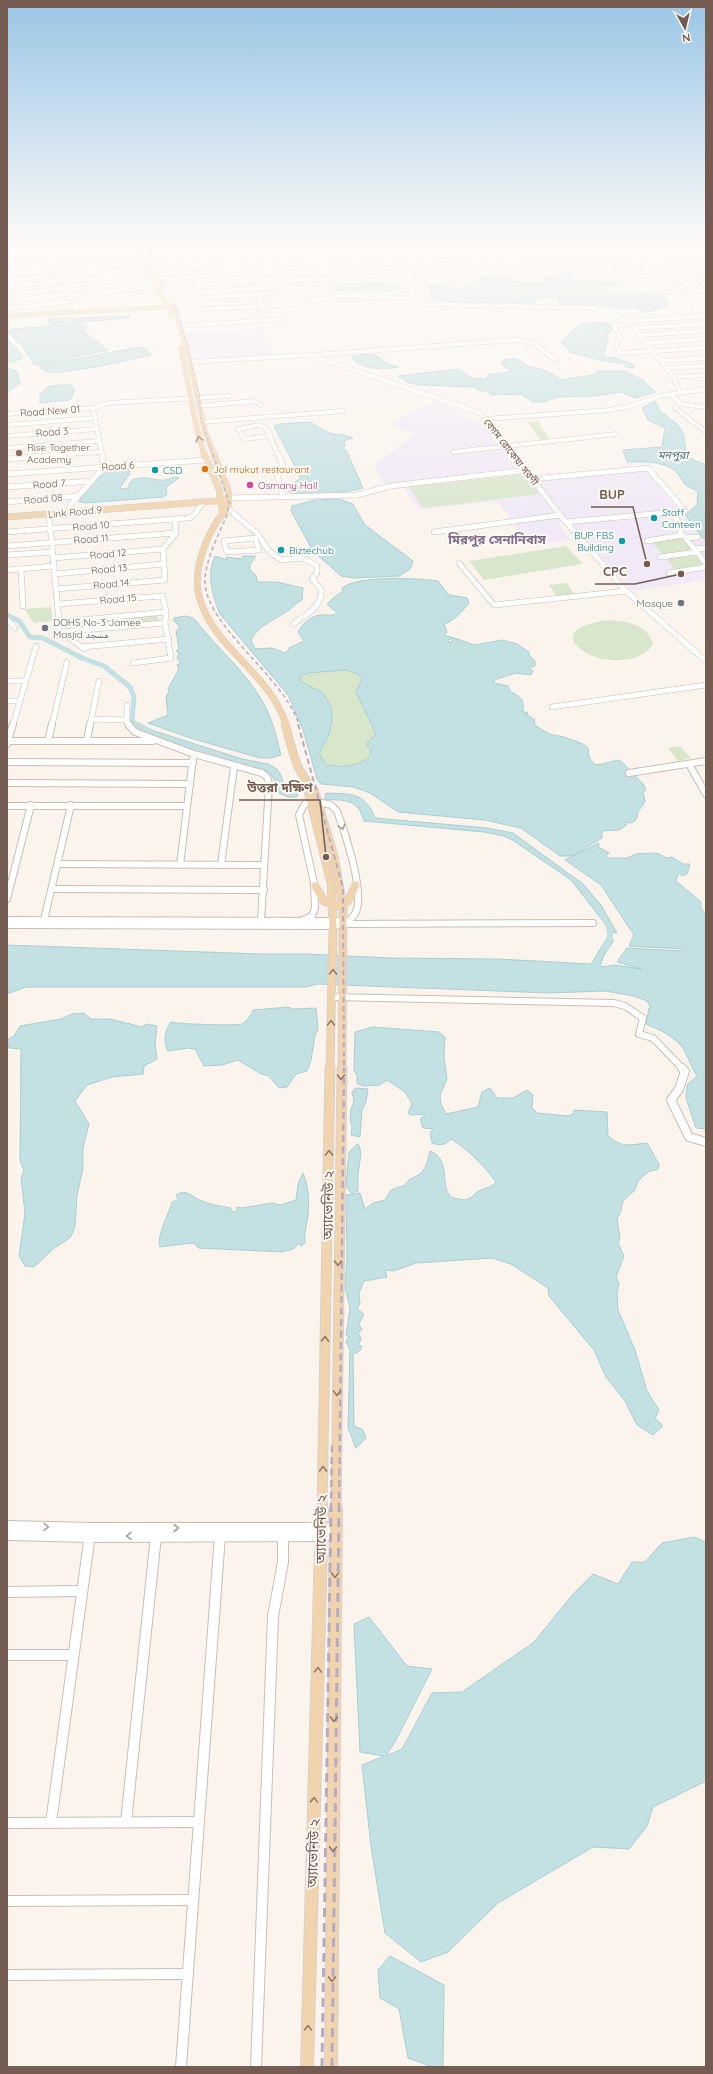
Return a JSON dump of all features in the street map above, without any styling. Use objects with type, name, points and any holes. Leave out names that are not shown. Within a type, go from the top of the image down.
[{"type":"main road","points":[[179,342],[198,433],[206,460],[225,499],[222,515]]},
{"type":"main road","points":[[184,342],[203,422],[227,508],[226,512],[222,515],[210,535],[197,567],[196,585],[199,603],[212,626],[272,694],[282,713],[300,770],[314,802]]},
{"type":"main road","name":"Link Road 9","points":[[142,506],[204,502],[225,499]]},
{"type":"main road","name":"Link Road 9","points":[[7,517],[225,499]]},
{"type":"main road","name":"অ্যাভেনিউ ২","points":[[307,2067],[321,1532],[333,953],[333,924],[330,883],[314,802]]},
{"type":"main road","name":"অ্যাভেনিউ ২","points":[[314,802],[340,879],[344,922],[331,2067]]},
{"type":"main road","points":[[315,886],[321,897],[332,906],[343,906],[351,899],[356,885]]},
{"type":"street","points":[[310,355],[491,342]]},
{"type":"street","points":[[526,342],[534,343],[555,360]]},
{"type":"street","points":[[618,342],[616,346],[618,351],[622,353],[706,348]]},
{"type":"street","points":[[647,343],[665,342]]},
{"type":"street","points":[[647,343],[667,368],[680,392]]},
{"type":"street","name":"বেগম রোকেয়া সরণী","points":[[190,362],[310,355],[480,413],[486,418],[560,515],[626,591],[706,661]]},
{"type":"street","points":[[661,361],[706,358]]},
{"type":"street","points":[[667,368],[706,366]]},
{"type":"street","points":[[673,377],[706,375]]},
{"type":"street","points":[[486,418],[617,409],[670,394],[706,389]]},
{"type":"street","points":[[670,394],[679,404],[706,407]]},
{"type":"street","name":"Road New 01","points":[[7,414],[93,408],[108,403],[230,396]]},
{"type":"street","points":[[199,406],[254,401],[261,405]]},
{"type":"street","points":[[679,404],[675,408],[706,432]]},
{"type":"street","points":[[700,407],[706,412]]},
{"type":"street","points":[[68,512],[78,496],[104,467],[93,408]]},
{"type":"street","points":[[203,422],[343,411]]},
{"type":"street","points":[[7,425],[95,418]]},
{"type":"street","points":[[270,436],[244,439],[238,428],[264,426],[270,436],[283,468],[276,470],[283,496]]},
{"type":"street","name":"Road 3","points":[[7,436],[97,429]]},
{"type":"street","points":[[453,452],[616,434]]},
{"type":"street","points":[[7,448],[99,441]]},
{"type":"street","points":[[7,459],[101,452]]},
{"type":"street","name":"Road 6","points":[[7,474],[206,460]]},
{"type":"street","points":[[533,480],[648,468],[685,511],[566,522]]},
{"type":"street","points":[[225,499],[283,496],[357,495],[391,486],[526,470]]},
{"type":"street","name":"Road 7","points":[[7,487],[92,481]]},
{"type":"street","name":"Road 08","points":[[7,502],[78,496]]},
{"type":"street","name":"Road 10","points":[[7,532],[192,517],[204,502]]},
{"type":"street","points":[[227,508],[252,529],[268,550],[281,560],[303,558],[317,566],[318,571],[312,578],[321,589],[322,596],[313,608],[293,624]]},
{"type":"street","points":[[49,514],[60,632]]},
{"type":"street","points":[[434,532],[560,515]]},
{"type":"street","points":[[676,516],[685,537],[706,564]]},
{"type":"street","points":[[163,564],[163,549],[176,534],[175,519]]},
{"type":"street","name":"Road 11","points":[[7,546],[176,534]]},
{"type":"street","points":[[647,541],[646,540],[698,537]]},
{"type":"street","points":[[255,538],[257,544],[258,550],[227,552],[224,541],[255,538]]},
{"type":"street","points":[[257,544],[263,543]]},
{"type":"street","points":[[660,557],[706,548]]},
{"type":"street","name":"Road 12","points":[[53,558],[163,549]]},
{"type":"street","points":[[7,555],[52,552]]},
{"type":"street","points":[[459,563],[494,605],[626,591]]},
{"type":"street","name":"Road 13","points":[[55,574],[163,564]]},
{"type":"street","name":"Road 14","points":[[56,589],[165,580],[163,564]]},
{"type":"street","points":[[7,570],[54,566]]},
{"type":"street","points":[[669,573],[706,567]]},
{"type":"street","points":[[21,569],[23,606]]},
{"type":"street","name":"Road 15","points":[[58,604],[161,596],[163,597],[166,612]]},
{"type":"street","points":[[59,622],[166,612],[165,623],[169,639],[171,658],[133,663]]},
{"type":"street","points":[[7,620],[15,628]]},
{"type":"street","points":[[60,632],[165,623]]},
{"type":"street","points":[[60,632],[84,648],[169,639]]},
{"type":"street","points":[[36,646],[7,742],[157,741]]},
{"type":"street","points":[[48,741],[67,662]]},
{"type":"street","points":[[7,681],[25,681]]},
{"type":"street","points":[[87,741],[99,681]]},
{"type":"street","points":[[552,707],[706,685]]},
{"type":"street","points":[[7,701],[20,701]]},
{"type":"street","points":[[127,705],[126,720],[135,732],[234,767],[262,773],[268,779],[264,890],[261,921]]},
{"type":"street","points":[[7,719],[15,719]]},
{"type":"street","points":[[91,719],[126,720]]},
{"type":"street","points":[[180,865],[194,754]]},
{"type":"street","points":[[629,772],[706,761]]},
{"type":"street","points":[[7,762],[193,763]]},
{"type":"street","points":[[689,764],[706,794]]},
{"type":"street","points":[[221,865],[234,767]]},
{"type":"street","points":[[7,783],[190,784]]},
{"type":"street","points":[[301,921],[310,918],[316,910],[315,886],[299,815],[304,805],[314,802],[331,805],[339,814],[356,885],[357,910],[352,918],[344,922]]},
{"type":"street","points":[[7,899],[31,805]]},
{"type":"street","points":[[7,806],[188,806]]},
{"type":"street","points":[[44,920],[71,806]]},
{"type":"street","points":[[58,864],[264,865]]},
{"type":"street","points":[[52,890],[264,890]]},
{"type":"street","points":[[7,920],[301,921],[333,924]]},
{"type":"street","points":[[7,925],[333,924],[344,922],[593,923]]},
{"type":"street","points":[[332,994],[593,1004],[616,1002],[627,1006],[643,1018],[639,1034],[653,1038],[685,1071],[679,1089],[671,1100],[689,1137],[706,1142]]},
{"type":"street","points":[[7,1526],[156,1536],[283,1535],[321,1532]]},
{"type":"street","points":[[7,1535],[90,1532],[336,1532]]},
{"type":"street","points":[[51,1823],[90,1532]]},
{"type":"street","points":[[181,2067],[220,1535]]},
{"type":"street","points":[[256,2067],[273,1616],[283,1562],[283,1535]]},
{"type":"street","points":[[126,1822],[156,1536]]},
{"type":"street","points":[[7,1592],[81,1591]]},
{"type":"street","points":[[7,1655],[73,1655]]},
{"type":"street","points":[[7,1823],[199,1822]]},
{"type":"street","points":[[7,1901],[193,1900]]},
{"type":"street","points":[[7,1975],[188,1974]]},
{"type":"shaded area","points":[[187,342],[268,342],[274,356],[193,362]]},
{"type":"shaded area","points":[[438,401],[484,426],[517,469],[384,486],[374,466],[415,434],[398,428],[394,423],[400,418]]},
{"type":"shaded area","points":[[645,469],[679,511],[558,522],[570,540],[529,545],[497,501],[418,510],[403,486],[523,472],[530,481]]},
{"type":"shaded area","points":[[682,514],[706,544],[706,580],[633,591],[570,524]]},
{"type":"green space","points":[[538,421],[549,439],[540,440],[528,422]]},
{"type":"green space","points":[[523,474],[539,494],[423,508],[409,487]]},
{"type":"green space","points":[[683,536],[695,552],[664,556],[650,540]]},
{"type":"green space","points":[[566,546],[583,564],[484,580],[469,561]]},
{"type":"green space","points":[[696,554],[706,566],[676,571],[666,557]]},
{"type":"green space","points":[[567,583],[575,595],[557,597],[549,585]]},
{"type":"green space","points":[[51,607],[53,621],[34,623],[24,609]]},
{"type":"green space","points":[[158,615],[159,622],[66,630],[65,623]]},
{"type":"green space","points":[[610,620],[630,623],[642,628],[650,637],[653,644],[647,651],[638,656],[618,660],[607,660],[596,657],[579,648],[574,641],[573,635],[576,631],[589,624]]},
{"type":"green space","points":[[345,670],[357,673],[362,679],[358,685],[367,716],[376,734],[366,744],[371,750],[369,758],[350,766],[337,767],[325,763],[320,758],[320,748],[300,681],[301,676],[308,673]]},
{"type":"green space","points":[[680,746],[691,758],[678,761],[668,748]]},
{"type":"water","points":[[7,342],[10,342],[23,358],[13,362],[7,361]]},
{"type":"water","points":[[18,342],[97,342],[108,350],[37,365],[34,364]]},
{"type":"water","points":[[561,342],[608,342],[603,357],[617,358],[634,365],[634,368],[625,367],[623,363],[604,361],[570,352]]},
{"type":"water","points":[[145,347],[151,355],[96,367],[54,373],[40,368],[40,366]]},
{"type":"water","points":[[373,354],[389,364],[399,367],[368,367],[351,358],[360,355]]},
{"type":"water","points":[[507,359],[516,359],[523,362],[525,365],[546,371],[562,380],[591,375],[599,371],[625,371],[644,381],[655,392],[636,398],[621,392],[595,396],[557,397],[544,402],[533,402],[521,394],[491,395],[488,391],[480,391],[475,387],[421,385],[409,383],[398,376],[459,369],[471,378],[485,379],[489,374],[509,372],[510,369],[505,368],[501,362]]},
{"type":"water","points":[[7,368],[17,371],[20,383],[7,393]]},
{"type":"water","points":[[70,385],[75,389],[70,400],[40,403],[40,394],[48,387]]},
{"type":"water","name":"মনপুরা","points":[[655,401],[661,412],[676,423],[683,432],[687,457],[706,465],[706,542],[685,515],[697,505],[698,491],[687,486],[678,474],[668,466],[654,463],[627,462],[623,450],[662,447],[665,428],[648,420],[642,408]]},
{"type":"water","points":[[310,422],[327,432],[353,438],[344,441],[345,446],[343,448],[347,452],[363,488],[336,493],[312,494],[292,493],[287,490],[287,486],[300,479],[300,476],[274,426],[280,424]]},
{"type":"water","points":[[127,468],[130,469],[129,475],[120,487],[121,489],[129,488],[129,483],[132,480],[140,478],[166,480],[175,477],[179,478],[166,487],[167,494],[163,497],[86,503],[79,502],[85,491],[106,471]]},
{"type":"water","points":[[339,499],[353,504],[365,525],[413,561],[410,569],[399,576],[354,578],[341,576],[313,551],[291,511],[292,506],[315,500]]},
{"type":"water","points":[[215,556],[227,560],[226,557],[241,559],[243,556],[256,556],[250,568],[256,575],[257,582],[277,582],[303,588],[302,600],[263,626],[251,640],[255,649],[271,648],[283,653],[287,652],[289,648],[304,641],[298,632],[307,620],[317,616],[337,613],[327,604],[343,591],[342,588],[350,584],[361,581],[388,578],[438,581],[449,595],[467,598],[469,603],[464,609],[455,618],[444,624],[447,632],[444,635],[454,638],[448,640],[448,642],[451,642],[455,638],[474,645],[503,640],[517,644],[529,652],[529,655],[535,661],[535,666],[529,667],[533,671],[531,675],[516,673],[494,680],[494,683],[508,686],[511,692],[521,698],[523,710],[521,711],[528,713],[526,714],[534,719],[535,723],[533,724],[549,734],[564,737],[583,744],[588,748],[589,757],[594,764],[621,761],[643,784],[646,790],[643,792],[645,802],[637,813],[638,815],[636,820],[631,823],[625,822],[627,825],[619,830],[602,831],[602,838],[572,856],[560,856],[521,828],[485,820],[398,812],[370,793],[354,787],[321,784],[317,779],[303,730],[288,695],[220,614],[212,585],[212,563]],"holes":[[[345,670],[357,673],[362,679],[356,692],[376,734],[366,744],[371,750],[369,758],[348,766],[325,764],[319,753],[329,734],[332,721],[331,707],[323,693],[300,681],[301,676],[308,673]]]},
{"type":"water","points":[[185,616],[193,618],[196,621],[247,678],[254,688],[268,712],[281,755],[271,758],[260,758],[190,738],[148,723],[168,715],[166,697],[169,691],[168,689],[179,669],[177,665],[181,663],[177,658],[179,653],[176,651],[179,649],[176,631],[180,627],[174,621],[174,618]]},
{"type":"water","points":[[142,727],[242,759],[268,764],[277,769],[282,778],[284,788],[298,791],[297,797],[288,797],[277,792],[275,781],[269,772],[201,753],[137,730]]},
{"type":"water","points":[[326,793],[350,794],[362,799],[367,803],[375,818],[487,828],[513,833],[583,884],[601,905],[617,933],[608,932],[606,925],[571,880],[514,841],[504,836],[484,832],[364,821],[358,808],[354,804],[345,801],[325,799]]},
{"type":"water","points":[[599,843],[598,847],[609,853],[606,855],[607,858],[627,858],[636,854],[657,853],[667,858],[672,857],[683,864],[690,864],[687,874],[682,876],[679,872],[676,881],[701,902],[701,908],[706,914],[706,1129],[696,1128],[686,1098],[687,1085],[697,1076],[685,1051],[671,1037],[646,1024],[649,1008],[651,1008],[647,1001],[634,996],[605,991],[548,993],[317,984],[306,987],[26,987],[7,994],[7,945],[390,958],[498,959],[591,964],[607,938],[614,940],[604,955],[600,966],[603,967],[614,965],[642,969],[617,962],[627,948],[682,951],[683,949],[629,946],[634,935],[601,885],[565,860]]},
{"type":"water","points":[[288,1007],[293,1009],[316,1008],[318,1029],[315,1035],[311,1060],[307,1071],[296,1074],[287,1087],[279,1088],[269,1076],[261,1074],[238,1060],[222,1065],[204,1066],[195,1049],[188,1048],[168,1051],[166,1047],[165,1036],[171,1022],[238,1025],[246,1021],[253,1010]]},
{"type":"water","points":[[84,1013],[91,1019],[110,1019],[142,1027],[147,1024],[157,1026],[155,1043],[157,1059],[144,1066],[143,1074],[112,1077],[87,1085],[75,1101],[89,1124],[83,1148],[83,1168],[77,1195],[75,1227],[70,1238],[53,1249],[34,1267],[25,1266],[19,1256],[25,1213],[21,1178],[24,1171],[20,1160],[21,1049],[9,1048],[7,1040],[14,1036],[20,1026],[61,1019],[72,1014]]},
{"type":"water","points":[[373,1027],[439,1032],[445,1037],[444,1057],[447,1079],[440,1095],[441,1104],[446,1114],[478,1107],[482,1092],[490,1088],[497,1098],[513,1098],[527,1090],[533,1095],[532,1108],[537,1113],[568,1116],[573,1114],[574,1110],[607,1112],[608,1136],[613,1140],[626,1145],[647,1143],[659,1164],[658,1169],[648,1172],[638,1181],[635,1190],[623,1201],[621,1211],[617,1219],[620,1238],[618,1243],[624,1256],[616,1277],[619,1284],[617,1293],[618,1310],[635,1350],[647,1391],[659,1410],[655,1418],[663,1426],[653,1435],[637,1425],[625,1401],[606,1377],[594,1350],[549,1296],[548,1288],[511,1264],[492,1258],[416,1263],[394,1271],[385,1270],[387,1277],[364,1281],[359,1293],[360,1303],[357,1309],[364,1314],[359,1324],[362,1330],[358,1332],[361,1339],[358,1346],[362,1346],[360,1351],[353,1354],[354,1426],[363,1430],[366,1438],[356,1448],[348,1429],[350,1350],[346,1341],[349,1337],[346,1335],[350,1309],[345,1287],[347,1256],[346,1195],[360,1193],[365,1209],[373,1203],[385,1200],[391,1190],[405,1185],[408,1180],[419,1175],[423,1171],[430,1151],[442,1162],[447,1192],[451,1197],[464,1200],[467,1199],[472,1197],[477,1192],[492,1186],[496,1182],[475,1158],[451,1139],[447,1143],[432,1143],[430,1133],[433,1129],[423,1128],[420,1119],[426,1114],[411,1115],[408,1113],[412,1104],[405,1092],[387,1080],[380,1085],[363,1086],[357,1083],[357,1075],[354,1071],[355,1032]]},
{"type":"water","points":[[355,1088],[368,1089],[366,1102],[362,1110],[360,1137],[351,1135],[352,1126],[350,1120],[351,1109],[354,1101],[352,1093]]},
{"type":"water","points":[[357,1144],[359,1145],[361,1154],[358,1174],[358,1191],[351,1193],[346,1186],[349,1152]]},
{"type":"water","points":[[303,1173],[308,1190],[308,1215],[305,1243],[301,1246],[300,1243],[293,1249],[282,1252],[198,1248],[196,1244],[192,1243],[160,1247],[159,1242],[161,1231],[172,1202],[178,1200],[176,1195],[180,1193],[187,1193],[199,1200],[231,1208],[231,1212],[237,1211],[237,1207],[242,1208],[272,1203],[281,1205],[296,1200],[298,1184]]},
{"type":"water","points":[[694,1537],[706,1542],[706,1781],[653,1807],[647,1826],[629,1849],[593,1847],[498,1903],[448,1952],[421,1962],[385,1933],[371,1846],[362,1765],[384,1756],[360,1752],[354,1624],[369,1617],[407,1666],[432,1669],[396,1740],[386,1756],[402,1749],[432,1693],[462,1692],[534,1642],[573,1594],[593,1574],[618,1584],[632,1562],[645,1562],[662,1543]]},
{"type":"water","points":[[390,1956],[444,1985],[443,2067],[433,2067],[408,2058],[399,2009],[380,1998],[378,1970]]},
{"type":"waterway","points":[[7,615],[19,621],[30,637],[43,638],[82,658],[104,666],[130,687],[134,697],[132,721],[135,724]]},
{"type":"waterway","points":[[135,724],[149,731]]},
{"type":"waterway","points":[[606,947],[610,936],[609,925]]},
{"type":"railway","points":[[186,342],[199,394],[201,419],[213,455]]},
{"type":"railway","points":[[213,454],[229,503],[228,512],[206,569],[205,578],[208,596],[216,614],[229,632],[278,688],[291,706],[299,725]]},
{"type":"railway","points":[[298,724],[343,888],[344,1068]]},
{"type":"railway","points":[[339,1510],[344,1068]]},
{"type":"railway","points":[[331,1510],[332,1444]]},
{"type":"railway","points":[[322,2067],[331,1509]]},
{"type":"railway","points":[[332,2067],[339,1509]]},
{"type":"place","name":"Rise Together Academy","points":[[19,453]]},
{"type":"place","name":"Jol mukut restaurant","points":[[205,469]]},
{"type":"place","name":"CSD","points":[[155,470]]},
{"type":"place","name":"Osmany Hall","points":[[250,485]]},
{"type":"place","name":"Staff Canteen","points":[[654,518]]},
{"type":"place","name":"BUP FBS Building","points":[[622,541]]},
{"type":"place","name":"Biztechub","points":[[281,550]]},
{"type":"place","name":"BUP","points":[[647,564]]},
{"type":"place","name":"CPC","points":[[681,574]]},
{"type":"place","name":"Mosque","points":[[681,603]]},
{"type":"place","name":"DOHS No-3 Jamee Masjid مسجد","points":[[45,628]]},
{"type":"place","name":"উত্তরা দক্ষিণ","points":[[326,857]]},
{"type":"district","name":"মিরপুর সেনানিবাস","points":[[497,539]]}]
